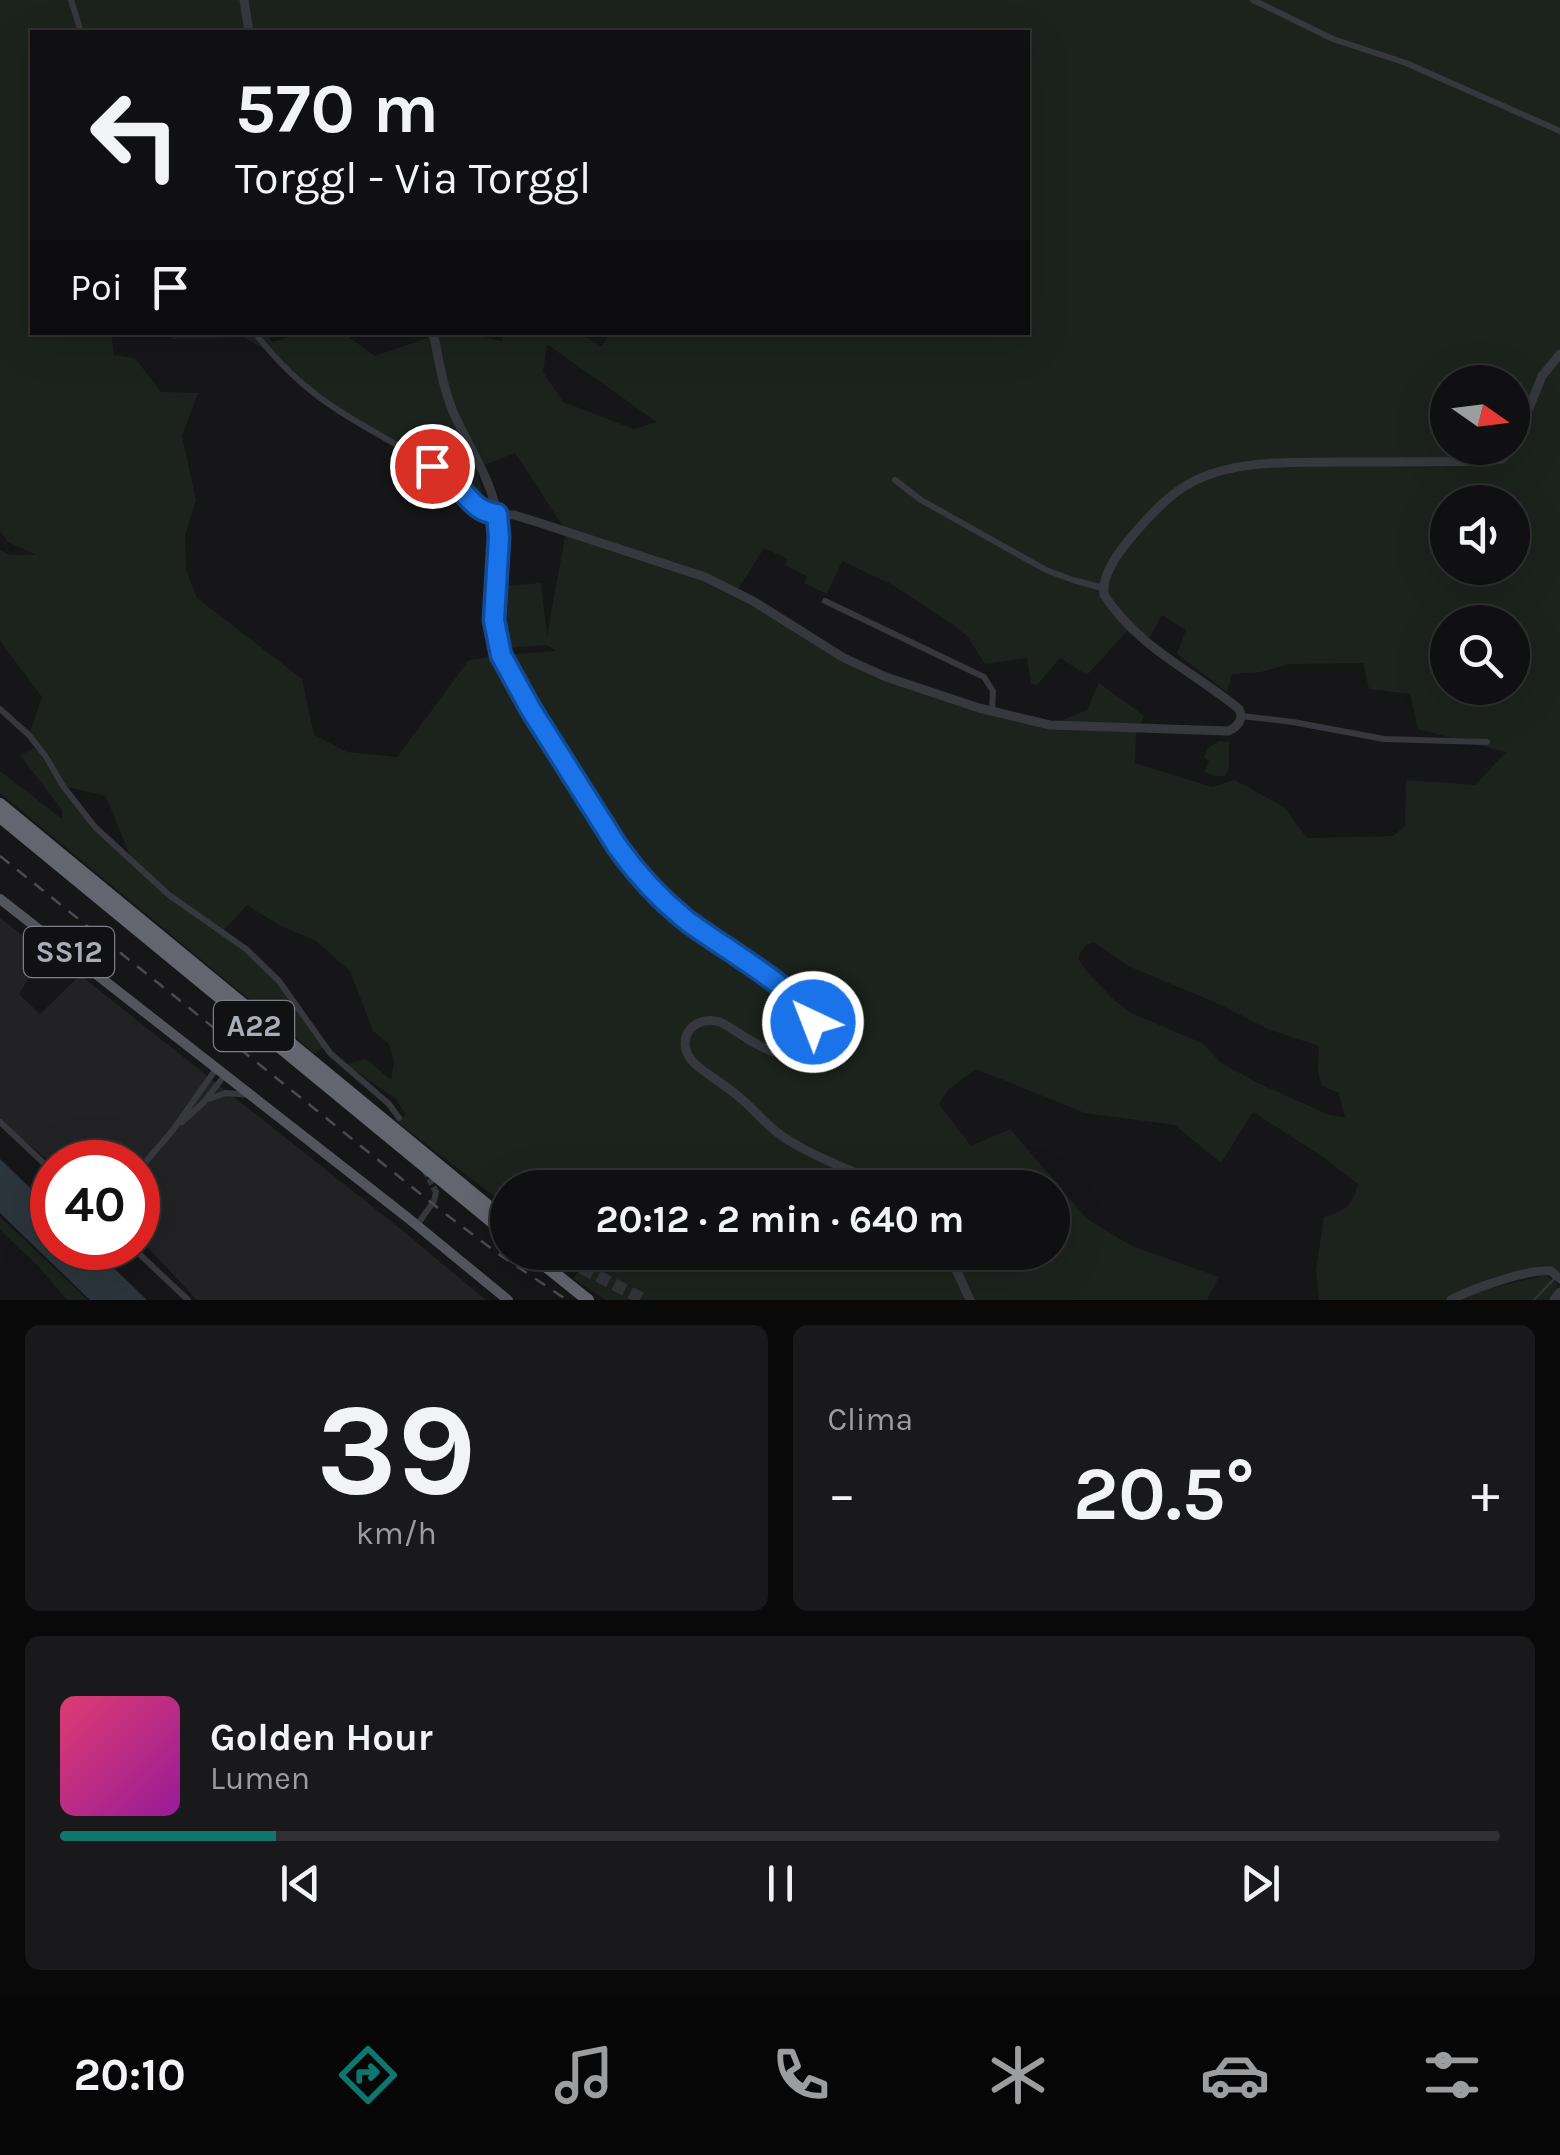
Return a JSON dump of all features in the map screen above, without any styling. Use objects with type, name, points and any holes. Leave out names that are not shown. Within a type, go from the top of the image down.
[{"type":"highway","name":"A22","points":[[0,804],[490,1207]]},
{"type":"highway","name":"A22","points":[[0,817],[490,1221]]},
{"type":"highway","points":[[550,1270],[588,1300]]},
{"type":"main road","name":"SS12","points":[[0,899],[508,1300]]},
{"type":"street","points":[[71,0],[80,30]]},
{"type":"street","points":[[244,0],[249,30]]},
{"type":"street","points":[[1253,0],[1333,39],[1406,63],[1560,132]]},
{"type":"street","points":[[256,335],[304,386],[432,466],[476,508],[486,513],[514,515],[704,577],[844,658],[908,684],[1050,725],[1224,732],[1236,727],[1240,711],[1140,638],[1102,588],[1046,570],[921,500],[895,480]]},
{"type":"street","points":[[434,335],[452,410],[491,492],[497,514],[496,636],[512,680],[617,846],[656,893],[688,922],[793,996],[812,1016],[814,1028],[808,1042],[797,1052],[783,1054],[768,1051],[720,1022],[698,1022],[686,1040],[691,1060],[787,1140],[851,1170]]},
{"type":"street","points":[[1102,588],[1122,550],[1161,504],[1188,484],[1212,473],[1274,463],[1502,459],[1513,447],[1542,376],[1560,354]]},
{"type":"street","points":[[825,601],[984,677],[994,691],[992,711]]},
{"type":"street","points":[[0,709],[46,756],[63,786],[95,827],[169,895],[222,931],[279,981],[330,1053],[389,1104],[399,1118]]},
{"type":"street","points":[[1241,716],[1384,739],[1486,742]]},
{"type":"street","points":[[204,1103],[220,1072]]},
{"type":"street","points":[[160,1145],[220,1072]]},
{"type":"street","points":[[173,1130],[215,1096],[250,1095]]},
{"type":"street","points":[[0,1122],[30,1150]]},
{"type":"street","points":[[417,1225],[434,1202],[436,1192]]},
{"type":"street","points":[[156,1270],[188,1300]]},
{"type":"street","points":[[956,1270],[970,1300]]},
{"type":"street","points":[[1451,1300],[1474,1288],[1540,1270],[1558,1277]]},
{"type":"street","points":[[1554,1300],[1560,1292]]},
{"type":"shaded area","points":[[0,0],[1560,0],[1560,1272],[1543,1265],[1491,1278],[1483,1290],[1546,1275],[1557,1284],[1556,1290],[1550,1300],[1319,1300],[1316,1270],[1324,1217],[1347,1206],[1358,1184],[1323,1157],[1253,1112],[1221,1163],[1175,1125],[1085,1113],[976,1069],[948,1090],[939,1104],[971,1146],[1010,1129],[1045,1170],[490,1170],[490,1193],[396,1121],[406,1115],[396,1099],[346,1064],[366,1059],[391,1080],[394,1061],[389,1044],[373,1031],[350,971],[316,941],[247,905],[223,931],[279,981],[324,1046],[315,1054],[0,793],[0,771],[62,819],[62,810],[20,755],[35,748],[57,778],[29,735],[42,697],[0,641],[0,550],[10,555],[36,555],[8,542],[0,531]],"holes":[[[30,30],[1030,30],[1030,335],[610,335],[601,346],[582,335],[504,335],[502,341],[475,335],[426,335],[375,356],[346,335],[297,335],[272,342],[267,335],[172,335],[173,339],[244,337],[272,354],[304,386],[451,481],[471,503],[482,491],[476,468],[515,453],[566,531],[547,636],[541,583],[505,586],[510,648],[546,645],[557,651],[469,660],[397,757],[347,752],[314,735],[302,679],[197,598],[186,570],[185,535],[196,500],[182,436],[198,393],[161,392],[135,358],[114,355],[111,335],[30,335]],[[547,345],[657,422],[634,429],[563,402],[543,372]],[[764,548],[788,559],[785,565],[807,576],[804,583],[827,594],[842,561],[889,583],[967,636],[985,664],[1027,658],[1031,684],[1037,685],[1060,658],[1087,675],[1128,630],[1145,645],[1162,615],[1186,630],[1177,654],[1227,692],[1232,674],[1261,672],[1289,664],[1363,663],[1369,689],[1410,694],[1418,729],[1506,752],[1475,785],[1406,780],[1405,826],[1393,836],[1307,838],[1284,807],[1235,780],[1212,787],[1135,763],[1136,734],[1144,716],[1099,683],[1087,710],[1050,725],[886,677],[828,649],[736,592]],[[64,786],[106,796],[132,861],[95,827]],[[1094,942],[1128,966],[1268,1029],[1319,1046],[1321,1085],[1339,1093],[1345,1117],[1329,1115],[1260,1084],[1221,1063],[1202,1043],[1131,1013],[1114,1000],[1079,960],[1086,945]]]},
{"type":"shaded area","points":[[1219,741],[1229,742],[1229,770],[1225,776],[1205,772],[1208,748]]},
{"type":"shaded area","points":[[0,918],[27,939],[29,949],[40,959],[19,994],[40,1014],[80,975],[486,1300],[197,1300],[160,1260],[160,1140],[30,1140],[30,1146],[0,1122]]},
{"type":"shaded area","points":[[0,1159],[30,1188],[30,1242],[0,1213]]},
{"type":"shaded area","points":[[1070,1199],[1087,1219],[1132,1246],[1219,1277],[1207,1300],[606,1300],[573,1279],[580,1270],[1070,1270]]},
{"type":"shaded area","points":[[0,1217],[30,1245],[30,1258],[0,1230]]},
{"type":"shaded area","points":[[42,1270],[56,1270],[88,1300],[67,1300]]},
{"type":"shaded area","points":[[59,1270],[116,1270],[147,1300],[90,1300]]},
{"type":"waterway","points":[[1534,1300],[1555,1278]]},
{"type":"tunnel","points":[[425,1171],[436,1192]]},
{"type":"tunnel","points":[[586,1270],[645,1300]]},
{"type":"railway","points":[[0,856],[443,1212],[567,1300]]},
{"type":"route","points":[[432,466],[476,508],[497,514],[494,620],[501,655],[512,680],[617,846],[664,901],[793,996],[804,1005],[813,1022]]}]
